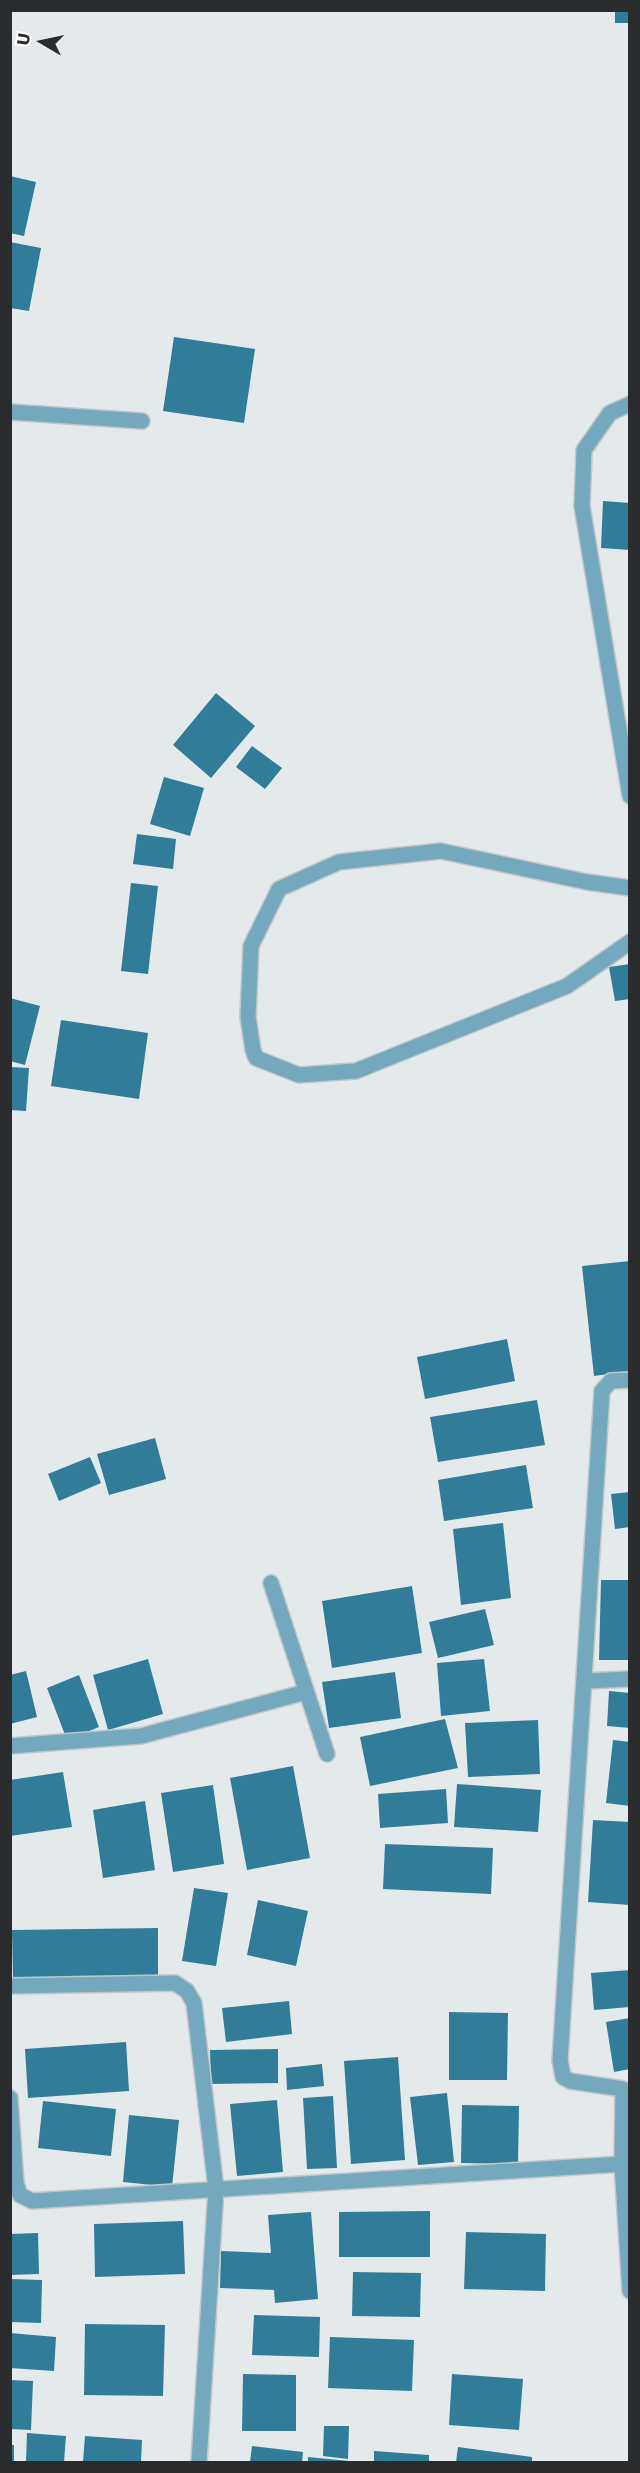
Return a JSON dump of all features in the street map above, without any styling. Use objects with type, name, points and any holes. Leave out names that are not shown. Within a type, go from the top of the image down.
[{"type":"street","points":[[630,404],[610,412],[584,450],[582,506],[630,796]]},
{"type":"street","points":[[10,412],[142,421]]},
{"type":"street","points":[[630,888],[587,882],[441,851],[339,862],[279,889],[251,946],[248,1017],[253,1050],[256,1058],[299,1075],[356,1071],[567,986],[630,942]]},
{"type":"street","points":[[630,1380],[611,1381],[602,1391],[560,2069],[563,2077],[570,2081],[626,2089],[622,2164],[630,2291]]},
{"type":"street","points":[[271,1583],[327,1754]]},
{"type":"street","points":[[585,1681],[630,1679]]},
{"type":"street","points":[[10,1746],[141,1736],[306,1692]]},
{"type":"street","points":[[10,1986],[175,1983],[187,1991],[194,2002],[216,2189],[199,2463]]},
{"type":"street","points":[[10,2098],[16,2183],[20,2195],[32,2201],[622,2164]]},
{"type":"building","points":[[615,10],[630,10],[630,23],[615,23]]},
{"type":"building","points":[[10,176],[36,182],[24,236],[10,233]]},
{"type":"building","points":[[10,242],[41,248],[29,311],[10,308]]},
{"type":"building","points":[[174,337],[255,349],[244,423],[163,411]]},
{"type":"building","points":[[603,501],[630,503],[630,550],[601,548]]},
{"type":"building","points":[[216,693],[255,726],[211,778],[173,745]]},
{"type":"building","points":[[252,746],[282,768],[265,789],[236,767]]},
{"type":"building","points":[[164,777],[204,788],[190,836],[150,824]]},
{"type":"building","points":[[137,834],[176,839],[173,869],[133,864]]},
{"type":"building","points":[[131,883],[158,886],[148,974],[121,971]]},
{"type":"building","points":[[630,964],[630,999],[615,1001],[609,967]]},
{"type":"building","points":[[10,998],[40,1006],[25,1065],[10,1061]]},
{"type":"building","points":[[61,1020],[148,1033],[139,1099],[51,1086]]},
{"type":"building","points":[[10,1067],[29,1068],[26,1111],[10,1110]]},
{"type":"building","points":[[630,1261],[630,1371],[594,1376],[582,1266]]},
{"type":"building","points":[[507,1339],[515,1381],[425,1399],[417,1357]]},
{"type":"building","points":[[537,1400],[545,1445],[438,1462],[430,1417]]},
{"type":"building","points":[[155,1438],[166,1479],[109,1495],[97,1454]]},
{"type":"building","points":[[90,1457],[101,1483],[59,1501],[48,1474]]},
{"type":"building","points":[[526,1465],[533,1508],[444,1521],[438,1480]]},
{"type":"building","points":[[630,1492],[630,1527],[615,1529],[611,1494]]},
{"type":"building","points":[[503,1523],[511,1598],[461,1605],[453,1529]]},
{"type":"building","points":[[601,1580],[630,1580],[630,1660],[599,1660]]},
{"type":"building","points":[[412,1586],[422,1653],[332,1668],[322,1601]]},
{"type":"building","points":[[485,1609],[494,1645],[438,1658],[429,1622]]},
{"type":"building","points":[[148,1659],[163,1714],[108,1730],[93,1675]]},
{"type":"building","points":[[484,1659],[490,1711],[441,1716],[437,1663]]},
{"type":"building","points":[[26,1671],[37,1717],[10,1724],[10,1675]]},
{"type":"building","points":[[395,1672],[401,1718],[329,1728],[322,1682]]},
{"type":"building","points":[[79,1675],[99,1727],[67,1740],[47,1688]]},
{"type":"building","points":[[609,1691],[630,1693],[630,1728],[607,1726]]},
{"type":"building","points":[[445,1719],[458,1768],[370,1786],[360,1737]]},
{"type":"building","points":[[538,1720],[540,1774],[468,1777],[465,1723]]},
{"type":"building","points":[[613,1740],[630,1742],[630,1806],[606,1803]]},
{"type":"building","points":[[293,1766],[310,1858],[247,1870],[230,1778]]},
{"type":"building","points":[[63,1772],[72,1827],[10,1836],[10,1780]]},
{"type":"building","points":[[457,1784],[541,1790],[538,1832],[454,1827]]},
{"type":"building","points":[[213,1785],[224,1864],[173,1872],[161,1793]]},
{"type":"building","points":[[446,1789],[448,1823],[380,1828],[378,1794]]},
{"type":"building","points":[[145,1801],[155,1870],[103,1878],[93,1810]]},
{"type":"building","points":[[593,1820],[630,1822],[630,1905],[588,1902]]},
{"type":"building","points":[[385,1844],[493,1848],[491,1894],[383,1889]]},
{"type":"building","points":[[194,1888],[228,1893],[216,1966],[182,1961]]},
{"type":"building","points":[[258,1900],[308,1911],[296,1966],[247,1955]]},
{"type":"building","points":[[158,1928],[158,1975],[13,1978],[12,1930]]},
{"type":"building","points":[[630,1970],[630,2007],[594,2010],[591,1973]]},
{"type":"building","points":[[289,2001],[292,2034],[226,2042],[222,2008]]},
{"type":"building","points":[[449,2012],[508,2013],[507,2080],[449,2080]]},
{"type":"building","points":[[630,2018],[630,2069],[614,2072],[606,2022]]},
{"type":"building","points":[[126,2042],[129,2091],[28,2098],[25,2049]]},
{"type":"building","points":[[278,2049],[278,2083],[211,2084],[210,2050]]},
{"type":"building","points":[[398,2057],[405,2160],[351,2164],[344,2061]]},
{"type":"building","points":[[322,2064],[324,2086],[287,2090],[286,2068]]},
{"type":"building","points":[[447,2093],[454,2162],[418,2165],[410,2097]]},
{"type":"building","points":[[333,2096],[337,2168],[307,2169],[303,2098]]},
{"type":"building","points":[[277,2100],[283,2172],[237,2176],[230,2104]]},
{"type":"building","points":[[43,2101],[116,2109],[111,2156],[38,2148]]},
{"type":"building","points":[[462,2105],[519,2106],[518,2164],[461,2163]]},
{"type":"building","points":[[129,2115],[179,2120],[172,2187],[123,2182]]},
{"type":"building","points":[[430,2211],[430,2257],[339,2257],[339,2212]]},
{"type":"building","points":[[311,2212],[318,2299],[275,2303],[274,2290],[220,2288],[221,2251],[271,2253],[268,2215]]},
{"type":"building","points":[[183,2221],[185,2274],[95,2277],[94,2224]]},
{"type":"building","points":[[466,2232],[546,2234],[545,2291],[464,2289]]},
{"type":"building","points":[[38,2233],[39,2274],[10,2275],[10,2234]]},
{"type":"building","points":[[353,2272],[421,2273],[420,2317],[352,2316]]},
{"type":"building","points":[[10,2279],[42,2280],[41,2323],[10,2322]]},
{"type":"building","points":[[254,2315],[320,2317],[319,2357],[252,2355]]},
{"type":"building","points":[[85,2324],[165,2325],[163,2396],[84,2395]]},
{"type":"building","points":[[10,2333],[56,2337],[54,2371],[10,2368]]},
{"type":"building","points":[[330,2337],[414,2340],[412,2391],[328,2388]]},
{"type":"building","points":[[243,2374],[296,2375],[296,2431],[242,2431]]},
{"type":"building","points":[[452,2374],[523,2379],[519,2430],[449,2425]]},
{"type":"building","points":[[10,2380],[33,2381],[31,2430],[10,2429]]},
{"type":"building","points":[[324,2426],[349,2426],[348,2459],[323,2456]]},
{"type":"building","points":[[27,2433],[66,2436],[64,2462],[26,2462]]},
{"type":"building","points":[[85,2436],[142,2440],[141,2462],[83,2462]]},
{"type":"building","points":[[10,2445],[14,2445],[14,2462],[10,2462]]},
{"type":"building","points":[[252,2446],[303,2452],[302,2462],[250,2462]]},
{"type":"building","points":[[458,2447],[532,2457],[532,2462],[456,2462]]},
{"type":"building","points":[[374,2451],[429,2455],[429,2462],[374,2462]]},
{"type":"building","points":[[308,2457],[349,2461],[349,2462],[308,2462]]}]
